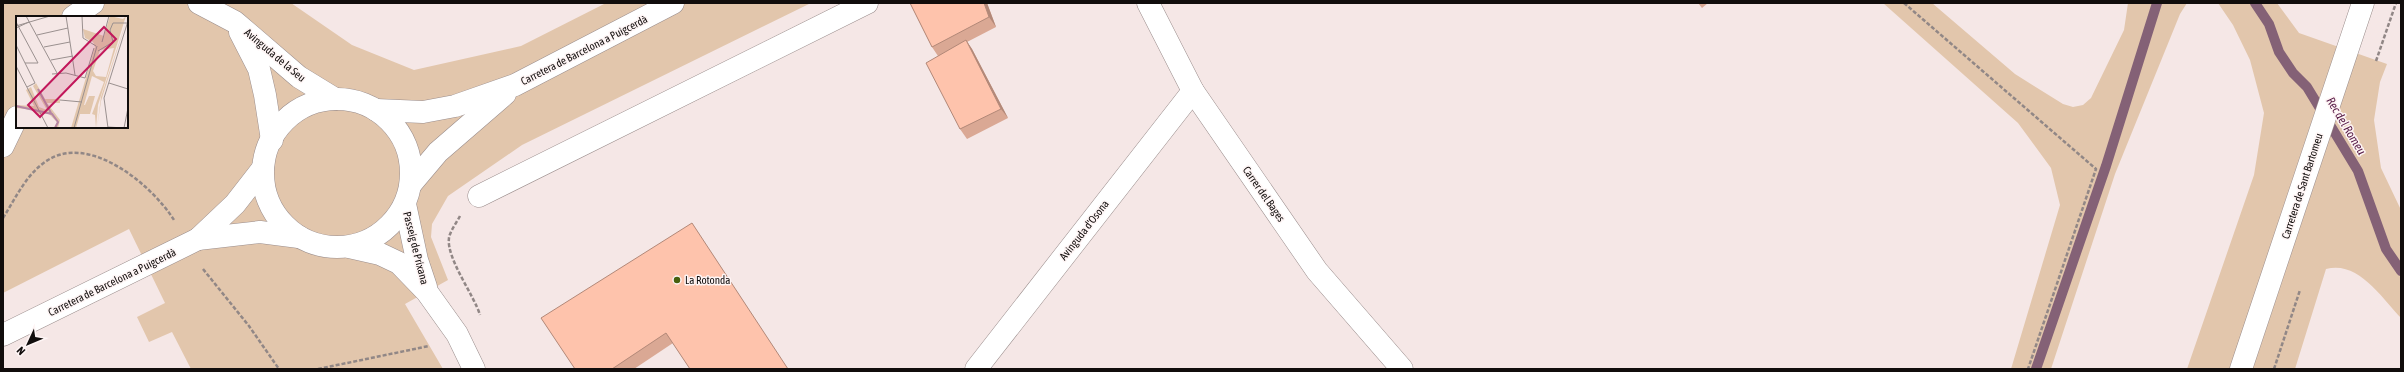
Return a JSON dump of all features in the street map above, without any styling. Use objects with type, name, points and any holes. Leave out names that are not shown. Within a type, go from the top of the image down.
[{"type":"street","points":[[74,16],[93,3]]},
{"type":"street","name":"Avinguda de la Seu","points":[[199,3],[235,22],[299,77],[335,99]]},
{"type":"street","name":"Carretera de Barcelona a Puigcerdà","points":[[376,110],[423,112],[456,106],[515,85],[673,3]]},
{"type":"street","points":[[479,196],[867,3]]},
{"type":"street","name":"Carrer del Bages","points":[[1148,3],[1193,91],[1317,271],[1402,369]]},
{"type":"street","name":"Carretera de Sant Bartomeu","points":[[2241,369],[2363,3]]},
{"type":"street","name":"Avinguda de la Seu","points":[[235,22],[259,69],[265,95],[272,140]]},
{"type":"street","name":"Carretera de Barcelona a Puigcerdà","points":[[349,247],[361,244],[384,231],[393,222],[408,194],[438,152],[515,85]]},
{"type":"street","name":"Avinguda d'Osona","points":[[976,369],[1193,91]]},
{"type":"street","points":[[349,247],[323,246],[298,237],[279,219],[272,208],[264,187],[263,168],[272,140],[282,124],[297,111],[314,103],[335,99],[356,102],[376,110]]},
{"type":"street","name":"Passeig de Prixana","points":[[376,110],[392,124],[404,142],[411,162],[408,194],[417,260],[427,292]]},
{"type":"street","points":[[3,146],[16,119]]},
{"type":"street","name":"Carretera de Barcelona a Puigcerdà","points":[[3,336],[198,239],[235,204],[263,168]]},
{"type":"street","name":"Carretera de Barcelona a Puigcerdà","points":[[198,239],[260,232],[298,237]]},
{"type":"street","name":"Passeig de Prixana","points":[[349,247],[380,254],[399,263],[427,292],[457,334],[474,369]]},
{"type":"path","points":[[1904,3],[2096,169],[2028,369]]},
{"type":"path","points":[[3,218],[30,175],[40,165],[51,157],[63,154],[78,153],[103,158],[134,176],[171,215]]},
{"type":"path","points":[[478,319],[481,315],[474,298],[463,281],[454,260],[449,238],[461,214],[479,196]]},
{"type":"path","points":[[206,274],[249,326],[279,369]]},
{"type":"path","points":[[318,369],[432,345]]},
{"type":"shaded area","points":[[3,3],[291,3],[352,45],[414,70],[521,46],[606,3],[811,3],[522,145],[448,196],[432,224],[431,237],[448,280],[405,304],[443,369],[191,369],[172,332],[149,342],[137,317],[165,303],[129,229],[3,293]]},
{"type":"shaded area","points":[[1883,3],[1932,3],[2015,74],[2063,104],[2073,107],[2083,105],[2091,98],[2124,30],[2128,3],[2187,3],[2180,14],[2115,174],[2051,369],[2011,369],[2060,205],[2051,168],[2018,123]]},
{"type":"shaded area","points":[[2218,3],[2277,3],[2299,33],[2387,64],[2380,82],[2374,120],[2381,168],[2401,210],[2401,318],[2377,291],[2359,275],[2349,270],[2338,268],[2326,269],[2295,369],[2187,369],[2254,175],[2264,113],[2250,60],[2233,25]]},
{"type":"building","points":[[910,3],[984,3],[989,17],[932,47]]},
{"type":"building","points":[[966,40],[1001,109],[960,129],[926,63]]},
{"type":"building","name":"La Rotonda","points":[[692,223],[788,369],[690,369],[666,333],[612,369],[575,369],[541,318]]},
{"type":"waterway","points":[[2036,369],[2106,166],[2157,3]]},
{"type":"waterway","name":"Rec del Romeu","points":[[2255,3],[2269,24],[2279,52],[2293,73],[2307,87],[2358,171],[2386,249],[2401,271]]},
{"type":"place","name":"La Rotonda","points":[[677,280]]}]
